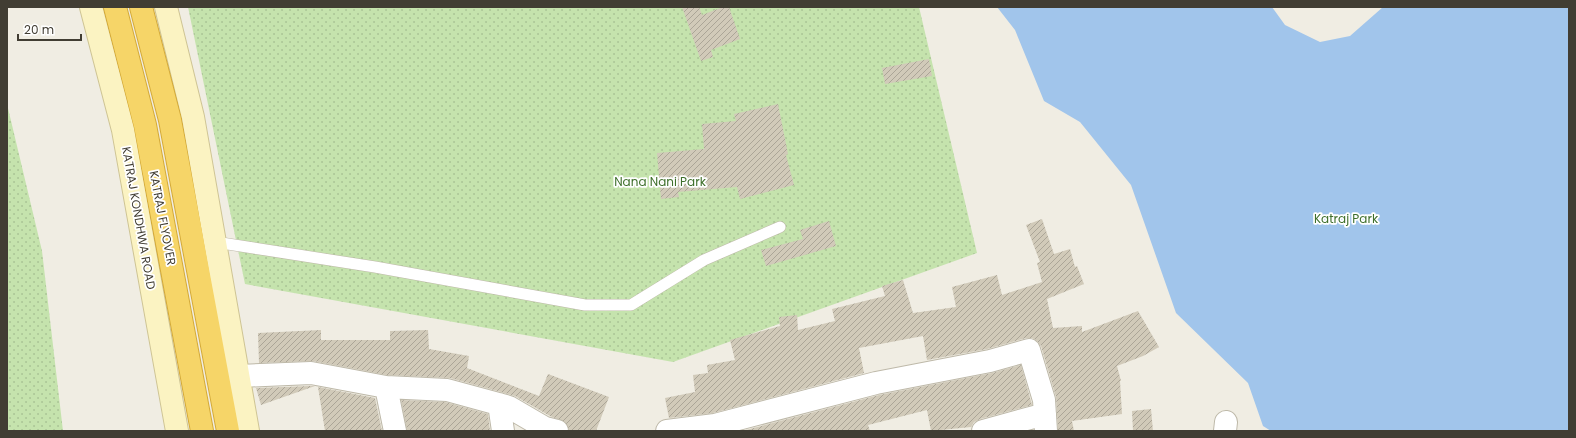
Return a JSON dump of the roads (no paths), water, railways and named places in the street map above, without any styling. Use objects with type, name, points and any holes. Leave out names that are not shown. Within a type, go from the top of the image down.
[{"type":"highway","name":"KATRAJ FLYOVER","points":[[115,7],[145,125],[202,431]]},
{"type":"highway","name":"KATRAJ FLYOVER","points":[[141,7],[170,120],[228,431]]},
{"type":"street","name":"KATRAJ KONDHWA ROAD","points":[[91,7],[123,130],[177,431]]},
{"type":"street","points":[[166,7],[193,117],[248,431]]},
{"type":"street","points":[[667,431],[716,425],[876,383],[990,361],[1029,350],[1044,400],[1045,423],[983,431]]},
{"type":"street","points":[[239,376],[312,373],[386,387],[447,390],[509,407],[545,428],[557,431]]},
{"type":"street","points":[[386,387],[394,431]]},
{"type":"street","points":[[499,404],[503,431]]},
{"type":"lane","points":[[215,242],[375,267],[585,305],[631,305],[704,260],[780,227]]},
{"type":"water","name":"Katraj Park","points":[[997,7],[1272,7],[1285,25],[1320,42],[1350,36],[1383,7],[1569,7],[1569,431],[1271,431],[1263,426],[1248,383],[1176,313],[1131,185],[1080,122],[1044,101],[1015,30]]},
{"type":"park label","name":"Nana Nani Park","points":[[660,181]]}]
